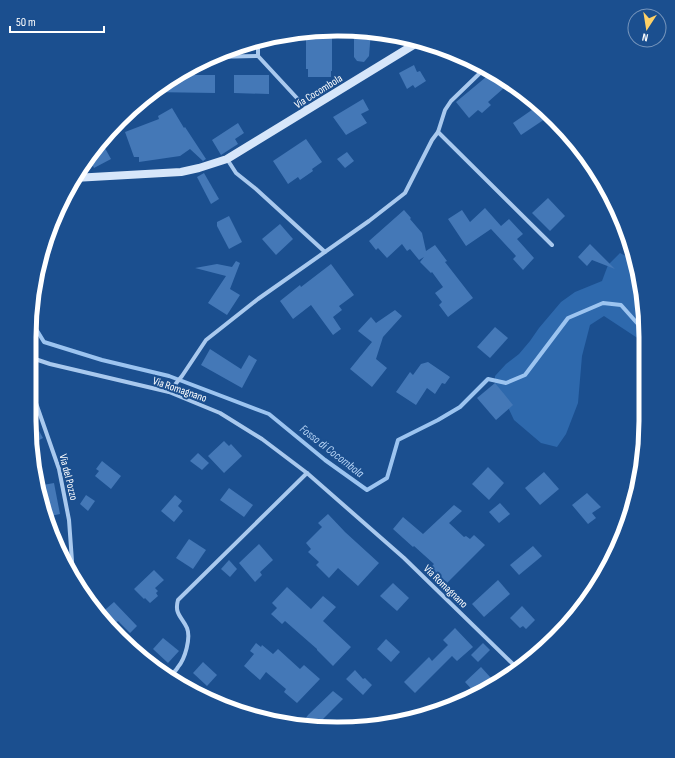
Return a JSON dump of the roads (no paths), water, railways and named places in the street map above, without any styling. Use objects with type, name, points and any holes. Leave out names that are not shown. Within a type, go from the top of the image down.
[{"type":"street","name":"Via Cocombola","points":[[82,178],[181,172],[227,159],[413,45]]},
{"type":"street","points":[[258,46],[258,56],[308,110]]},
{"type":"street","points":[[228,57],[258,56]]},
{"type":"street","points":[[169,392],[182,376],[206,340],[258,299],[405,193],[432,140],[438,132],[451,101],[481,72]]},
{"type":"street","points":[[438,132],[552,246]]},
{"type":"street","points":[[227,159],[236,173],[256,189],[325,252]]},
{"type":"street","name":"Via Romagnano","points":[[36,359],[169,392],[220,413],[262,439],[307,473],[404,558],[514,665]]},
{"type":"street","name":"Via del Pozzo","points":[[36,403],[59,469],[70,520],[72,564]]},
{"type":"street","points":[[173,673],[179,666],[187,647],[189,636],[187,627],[177,613],[176,606],[178,600],[307,473]]},
{"type":"waterway","name":"Fosso di Cocombola","points":[[36,330],[44,342],[102,360],[169,376],[269,414],[325,460],[367,490],[387,478],[398,440],[460,407],[488,379],[506,383],[525,375],[568,318],[603,303],[621,305],[638,324]]}]
